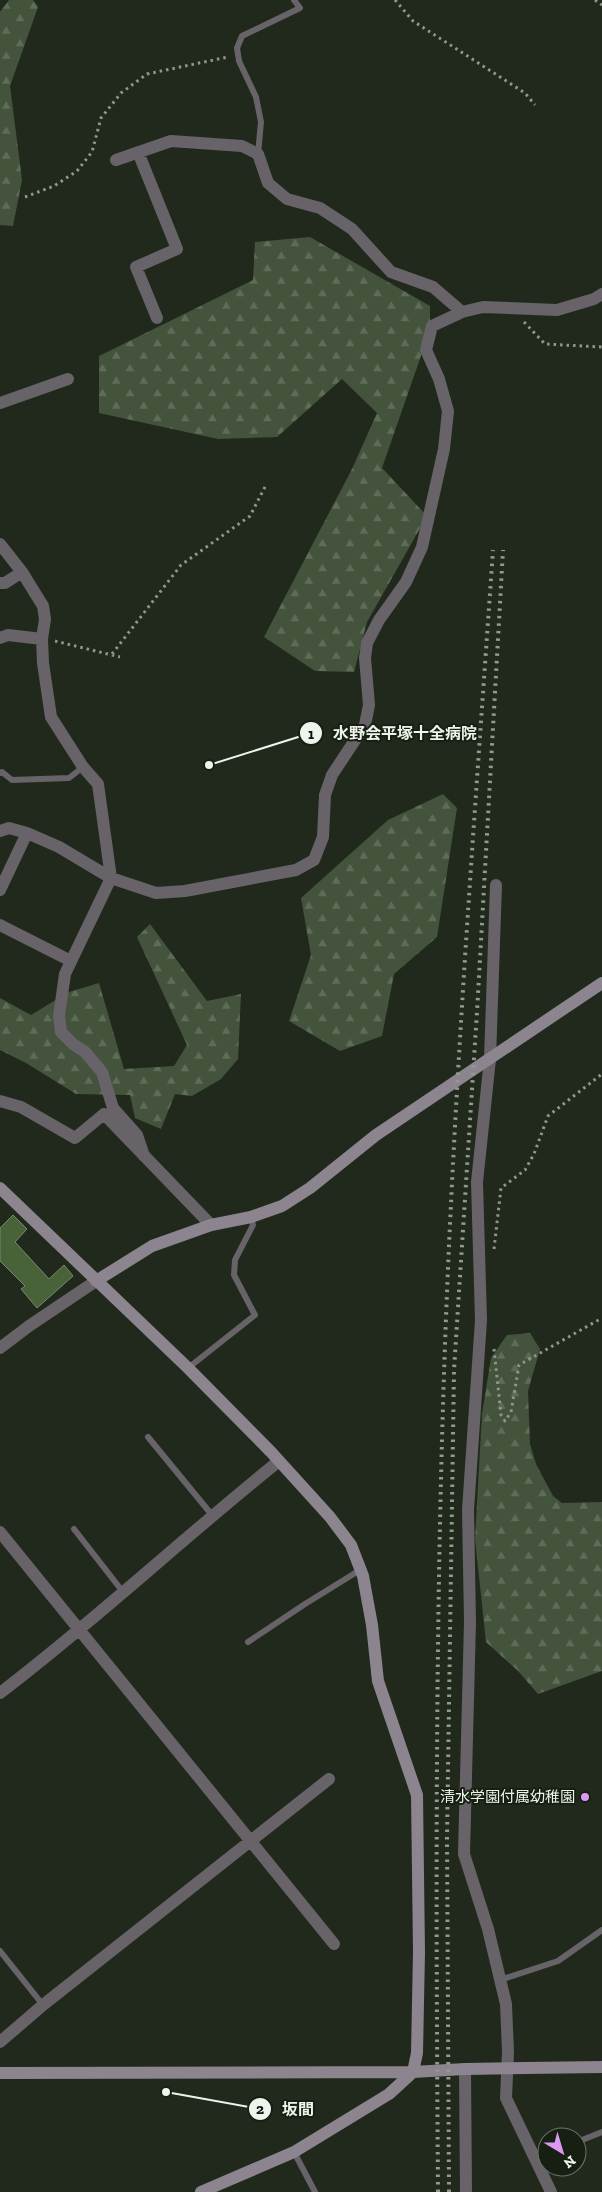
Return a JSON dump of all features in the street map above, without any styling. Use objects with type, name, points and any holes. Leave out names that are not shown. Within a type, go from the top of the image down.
[{"type":"street","points":[[116,160],[171,142],[242,146],[258,154],[268,183],[287,199],[320,208],[352,229],[391,272],[433,287],[462,312]]},
{"type":"street","points":[[138,152],[177,248],[136,267],[157,318]]},
{"type":"street","points":[[0,830],[9,828],[27,833],[59,847],[111,878],[156,893],[184,891],[296,870],[314,860],[323,838],[325,795],[332,775],[365,725],[369,705],[365,658],[367,643],[379,620],[406,582],[422,547],[444,449],[448,411],[439,379],[426,350],[432,326],[462,312],[483,307],[557,310],[594,299],[602,294]]},
{"type":"street","points":[[0,403],[68,379]]},
{"type":"street","points":[[0,544],[22,572],[43,606],[45,619],[42,638],[51,717],[83,766],[98,784],[111,878],[66,974],[59,1016],[61,1032],[84,1052],[102,1072],[113,1108],[137,1134],[144,1156]]},
{"type":"street","points":[[0,583],[4,583],[22,572]]},
{"type":"street","points":[[0,638],[8,635],[42,638]]},
{"type":"street","points":[[0,890],[27,833]]},
{"type":"street","points":[[496,885],[490,1060],[477,1182],[481,1320],[468,1510],[470,1622],[464,1854],[488,1929],[506,2004],[506,2098],[552,2192]]},
{"type":"street","points":[[0,925],[71,961]]},
{"type":"street","points":[[0,1348],[96,1281],[152,1246],[211,1225],[251,1217],[282,1206],[310,1188],[376,1135],[602,983]]},
{"type":"street","points":[[0,1101],[21,1106],[75,1138],[104,1114],[211,1225]]},
{"type":"street","points":[[0,1188],[188,1368],[279,1461],[330,1517],[351,1544],[360,1570],[372,1625],[378,1681],[417,1795],[419,1952],[414,2072],[389,2094],[294,2152],[201,2192]]},
{"type":"street","points":[[0,1693],[79,1631],[212,1515],[279,1461]]},
{"type":"street","points":[[0,1532],[334,1944]]},
{"type":"street","points":[[0,2042],[43,2005],[328,1779]]},
{"type":"street","points":[[0,2074],[414,2072],[465,2069],[507,2070],[602,2067]]},
{"type":"street","points":[[465,2069],[466,2192]]},
{"type":"lane","points":[[258,154],[261,122],[256,97],[238,55],[237,48],[242,36],[300,8],[294,0]]},
{"type":"lane","points":[[0,773],[2,772],[12,780],[69,778],[83,766]]},
{"type":"lane","points":[[188,1368],[255,1314],[234,1275],[235,1260],[253,1225],[251,1217]]},
{"type":"lane","points":[[148,1437],[212,1515]]},
{"type":"lane","points":[[74,1529],[123,1592]]},
{"type":"lane","points":[[248,1642],[360,1570]]},
{"type":"lane","points":[[500,1980],[558,1961],[602,1930]]},
{"type":"lane","points":[[0,1951],[43,2005]]},
{"type":"lane","points":[[587,2138],[602,2132]]},
{"type":"lane","points":[[294,2152],[315,2192]]},
{"type":"path","points":[[395,0],[414,21],[525,93],[535,105]]},
{"type":"path","points":[[595,0],[602,5]]},
{"type":"path","points":[[25,197],[54,186],[77,171],[92,152],[102,118],[121,93],[147,74],[238,55]]},
{"type":"path","points":[[523,309],[524,324],[545,344],[602,347]]},
{"type":"path","points":[[112,654],[181,565],[250,516],[266,485]]},
{"type":"path","points":[[42,638],[120,656]]},
{"type":"path","points":[[494,1254],[501,1188],[525,1170],[534,1154],[548,1116],[602,1074]]},
{"type":"path","points":[[492,1342],[502,1416],[506,1421],[512,1412],[518,1365],[602,1318]]},
{"type":"green space","points":[[9,0],[33,0],[38,7],[10,86],[22,180],[13,226],[0,225],[0,12]]},
{"type":"green space","points":[[310,237],[430,306],[430,330],[382,468],[427,516],[367,622],[354,672],[315,671],[264,637],[352,469],[377,413],[342,379],[277,437],[218,439],[99,413],[99,356],[253,280],[255,242]]},
{"type":"green space","points":[[443,794],[457,808],[437,937],[394,974],[382,1036],[340,1051],[289,1021],[311,955],[301,898],[388,820]]},
{"type":"green space","points":[[150,924],[207,1001],[241,994],[238,1059],[221,1079],[192,1096],[175,1094],[161,1129],[135,1118],[130,1095],[76,1094],[26,1063],[0,1050],[0,998],[31,1015],[69,992],[99,983],[124,1069],[174,1066],[187,1045],[137,937]]},
{"type":"green space","points":[[530,1333],[540,1349],[528,1391],[530,1444],[536,1464],[553,1496],[562,1503],[602,1502],[602,1671],[538,1694],[518,1671],[486,1642],[475,1539],[482,1414],[491,1358],[507,1335]]},
{"type":"building","points":[[13,1215],[27,1229],[15,1242],[49,1279],[64,1265],[73,1276],[37,1308],[21,1289],[25,1286],[0,1261],[0,1228]]},
{"type":"railway","points":[[438,2192],[438,1681],[444,1374],[458,1065],[493,550]]},
{"type":"railway","points":[[449,2192],[447,1838],[454,1370],[477,1012],[503,550]]},
{"type":"place","name":"水野会平塚十全病院","points":[[209,765]]},
{"type":"place","name":"清水学園付属幼稚園","points":[[585,1797]]},
{"type":"place","name":"坂間","points":[[166,2092]]}]
